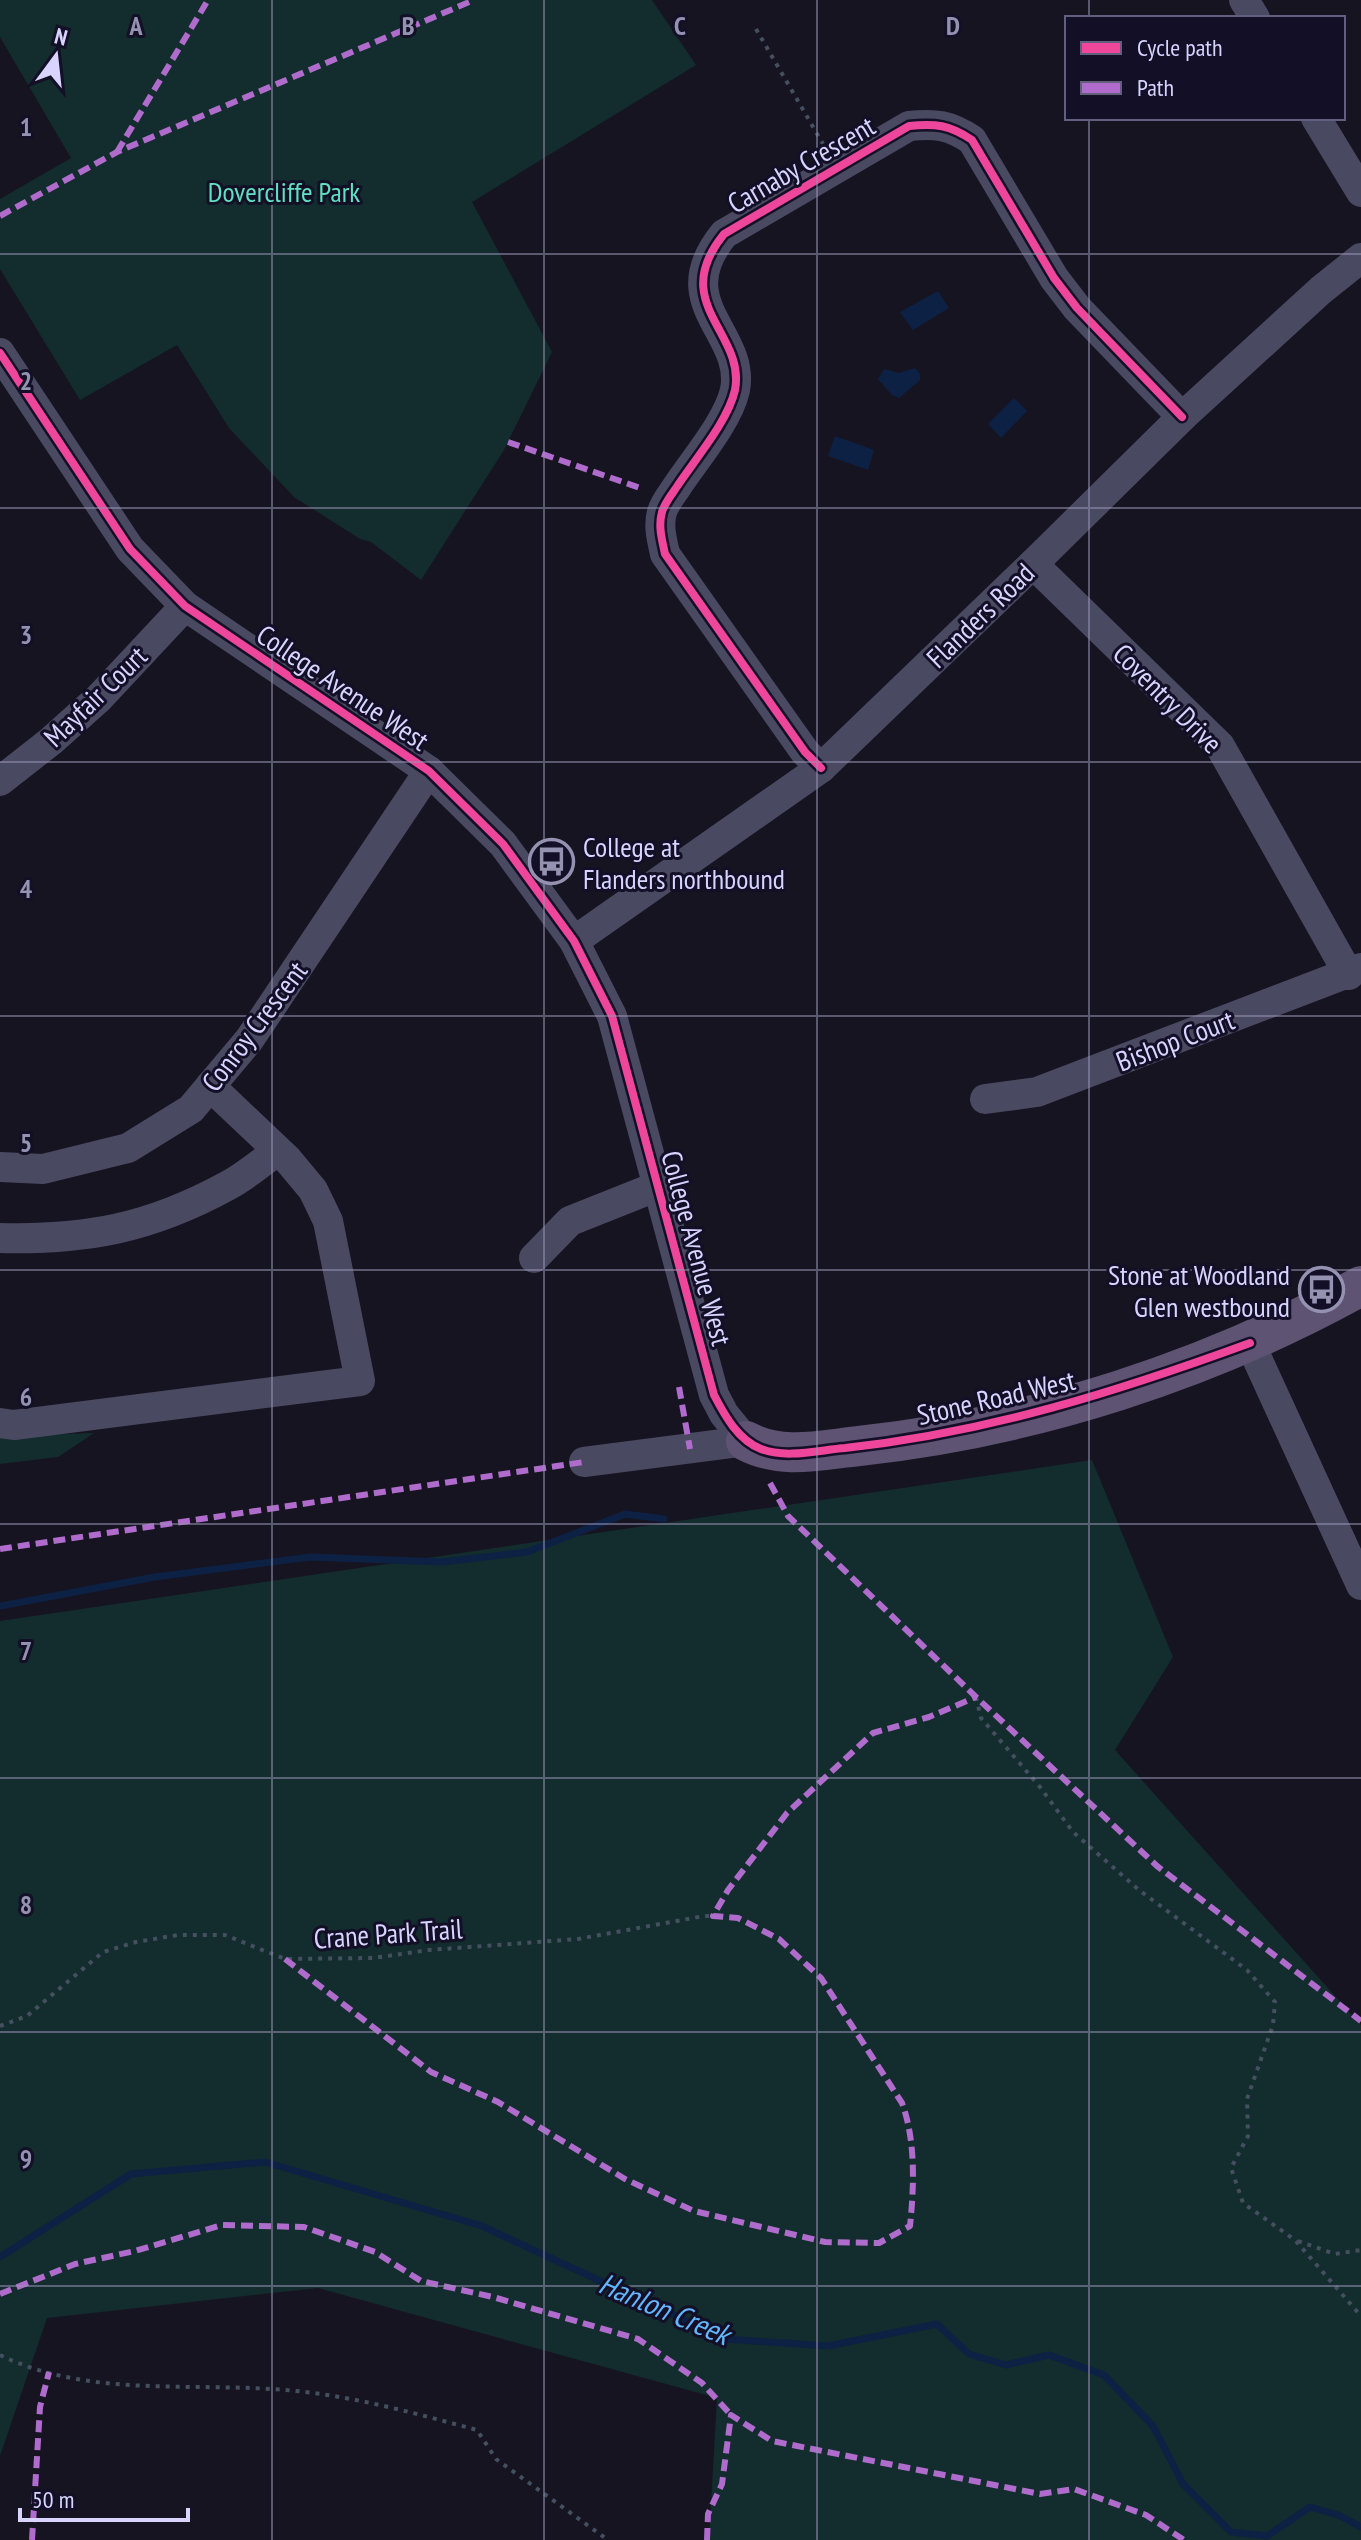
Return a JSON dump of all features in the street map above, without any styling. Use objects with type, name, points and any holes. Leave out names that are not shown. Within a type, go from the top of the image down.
[{"type":"main road","name":"Stone Road West","points":[[746,1441],[763,1450],[787,1454],[905,1441],[1029,1416],[1136,1384],[1250,1343],[1361,1286]]},
{"type":"street","points":[[1317,120],[1361,192]]},
{"type":"street","name":"Carnaby Crescent","points":[[821,768],[805,752],[665,554],[660,531],[663,509],[729,409],[735,387],[735,370],[704,294],[706,262],[724,234],[909,126],[933,123],[954,128],[972,140],[1054,278],[1077,308],[1182,417]]},
{"type":"street","name":"Flanders Road","points":[[574,941],[821,768],[1182,417],[1321,290],[1361,258]]},
{"type":"street","name":"College Avenue West","points":[[2,362],[130,549],[185,606],[429,771],[503,844],[574,941],[612,1016],[714,1395],[724,1414],[746,1441]]},
{"type":"street","name":"Coventry Drive","points":[[1033,564],[1220,746],[1355,972]]},
{"type":"street","name":"Mayfair Court","points":[[0,781],[99,698],[185,606]]},
{"type":"street","name":"Conroy Crescent","points":[[0,1167],[43,1169],[128,1148],[191,1109],[249,1040],[429,771]]},
{"type":"street","name":"Bishop Court","points":[[985,1099],[1037,1092],[1355,972]]},
{"type":"street","points":[[0,1423],[14,1425],[360,1381],[328,1221],[313,1190],[278,1151],[210,1086]]},
{"type":"street","points":[[0,1238],[53,1239],[115,1231],[174,1212],[230,1185],[278,1151]]},
{"type":"street","points":[[534,1258],[570,1221],[658,1186]]},
{"type":"street","points":[[1250,1343],[1361,1585]]},
{"type":"street","points":[[584,1462],[746,1441]]},
{"type":"path","points":[[756,29],[823,144]]},
{"type":"path","points":[[976,1697],[981,1718],[1040,1787],[1073,1832],[1139,1890],[1247,1970],[1275,2002],[1273,2025],[1247,2099],[1248,2136],[1231,2168],[1243,2203],[1295,2240],[1361,2316]]},
{"type":"path","points":[[1295,2240],[1335,2254],[1361,2250]]},
{"type":"path","points":[[0,2355],[16,2363],[78,2379],[131,2385],[286,2390],[386,2405],[477,2430],[496,2459],[608,2540]]},
{"type":"green space","name":"Dovercliffe Park","points":[[0,0],[652,0],[696,65],[472,202],[552,352],[504,450],[421,580],[371,542],[360,539],[294,497],[229,428],[177,345],[80,400],[0,269],[0,199],[71,158],[0,37]]},
{"type":"green space","points":[[94,1433],[58,1457],[0,1464],[0,1436]]},
{"type":"green space","points":[[1092,1460],[1173,1657],[1115,1750],[1361,2025],[1361,2540],[709,2540],[717,2398],[318,2288],[47,2318],[0,2456],[0,1621]]},
{"type":"water","points":[[938,291],[949,308],[913,330],[900,312]]},
{"type":"water","points":[[915,368],[920,380],[899,398],[892,395],[878,379],[884,369],[899,373]]},
{"type":"water","points":[[1014,398],[1027,411],[1001,438],[988,424]]},
{"type":"water","points":[[835,436],[874,450],[868,470],[828,456]]},
{"type":"waterway","points":[[0,1606],[155,1577],[310,1557],[443,1562],[527,1552],[625,1514],[664,1519]]},
{"type":"waterway","name":"Hanlon Creek","points":[[0,2257],[131,2174],[265,2162],[482,2226],[725,2339],[828,2346],[937,2324],[969,2354],[1006,2365],[1049,2355],[1104,2375],[1153,2426],[1183,2484],[1231,2532],[1267,2536],[1310,2507],[1338,2515],[1361,2527]]},
{"type":"marked path","points":[[117,152],[208,0]]},
{"type":"marked path","points":[[0,216],[117,152],[474,0]]},
{"type":"marked path","points":[[508,442],[643,489]]},
{"type":"marked path","points":[[679,1387],[690,1449]]},
{"type":"marked path","points":[[0,1549],[584,1462]]},
{"type":"marked path","points":[[770,1483],[788,1516],[1157,1866],[1361,2021]]},
{"type":"marked path","points":[[285,1959],[431,2072],[498,2102],[625,2179],[694,2211],[825,2242],[879,2243],[910,2226],[912,2148],[902,2103],[821,1978],[779,1939],[738,1918],[713,1916],[728,1890],[787,1813],[873,1733],[929,1717],[976,1697]]},
{"type":"marked path","points":[[0,2294],[75,2264],[135,2251],[222,2225],[304,2227],[375,2252],[421,2281],[493,2297],[638,2339],[702,2383],[731,2415]]},
{"type":"marked path","points":[[32,2540],[40,2407],[49,2372]]},
{"type":"marked path","points":[[707,2540],[708,2514],[722,2484],[731,2415],[772,2441],[1040,2494],[1074,2489],[1146,2515],[1184,2540]]},
{"type":"cycle path","points":[[821,768],[805,752],[665,554],[660,528],[665,505],[719,427],[735,390],[735,370],[730,351],[705,299],[703,280],[709,258],[724,234],[909,126],[935,125],[957,131],[972,140],[1054,278],[1077,308],[1182,417]]},
{"type":"cycle path","points":[[0,353],[130,549],[185,606],[429,771],[503,844],[574,941],[612,1016],[714,1395],[728,1419],[746,1440],[761,1449],[792,1454],[950,1432],[1101,1394],[1250,1343]]},
{"type":"place","name":"College at Flanders northbound","points":[[552,862]]},
{"type":"place","name":"Stone at Woodland Glen westbound","points":[[1321,1290]]}]
